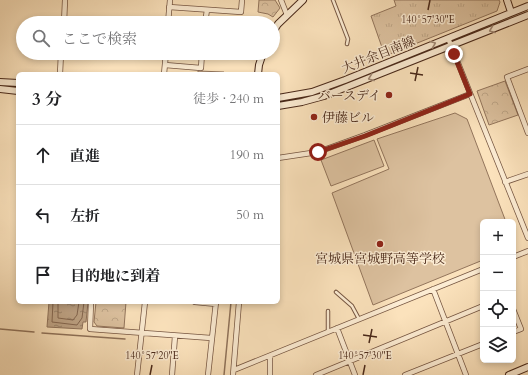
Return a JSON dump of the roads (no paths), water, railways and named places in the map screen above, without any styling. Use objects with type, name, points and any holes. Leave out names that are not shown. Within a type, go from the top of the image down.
[{"type":"street","points":[[65,16],[66,0]]},
{"type":"street","points":[[168,16],[170,0]]},
{"type":"street","points":[[169,7],[241,12],[242,0]]},
{"type":"street","points":[[281,0],[287,15]]},
{"type":"street","points":[[280,22],[303,0]]},
{"type":"street","points":[[507,0],[511,12]]},
{"type":"street","name":"大井余目南線","points":[[280,98],[317,90],[528,6]]},
{"type":"street","points":[[206,16],[207,10]]},
{"type":"street","points":[[280,106],[324,96],[451,47],[528,15]]},
{"type":"street","points":[[448,38],[528,238]]},
{"type":"street","points":[[60,72],[61,60]]},
{"type":"street","points":[[164,72],[165,60]]},
{"type":"street","points":[[165,65],[201,68],[202,60]]},
{"type":"street","points":[[258,72],[261,60]]},
{"type":"street","points":[[528,69],[507,77],[528,133]]},
{"type":"street","points":[[0,82],[16,83]]},
{"type":"street","points":[[0,89],[16,91]]},
{"type":"street","points":[[280,158],[318,152],[365,136],[470,94]]},
{"type":"street","points":[[505,182],[528,174]]},
{"type":"street","points":[[516,256],[528,251]]},
{"type":"street","points":[[239,304],[234,372],[337,328],[480,270]]},
{"type":"street","points":[[433,289],[466,375]]},
{"type":"street","points":[[91,304],[90,329],[211,338]]},
{"type":"street","points":[[137,375],[140,333],[145,304]]},
{"type":"street","points":[[208,375],[216,304]]},
{"type":"street","points":[[316,375],[480,307]]},
{"type":"street","points":[[516,318],[520,329],[516,331]]},
{"type":"street","points":[[337,328],[355,375]]},
{"type":"street","points":[[172,375],[175,336]]},
{"type":"street","points":[[405,375],[480,345]]},
{"type":"street","points":[[270,356],[270,375]]},
{"type":"street","points":[[509,375],[528,367]]},
{"type":"lane","points":[[333,0],[348,39],[348,44]]},
{"type":"lane","points":[[336,292],[352,306],[359,319]]},
{"type":"lane","points":[[328,311],[328,332]]},
{"type":"water","points":[[49,304],[88,304],[86,322],[83,322],[82,329],[47,327]]},
{"type":"waterway","points":[[224,375],[231,304]]},
{"type":"waterway","points":[[0,329],[34,332]]},
{"type":"waterway","points":[[42,333],[125,339]]},
{"type":"place","name":"バースデイ","points":[[389,95]]},
{"type":"place","name":"伊藤ビル","points":[[314,117]]},
{"type":"place","name":"宮城県宮城野高等学校","points":[[380,244]]}]
